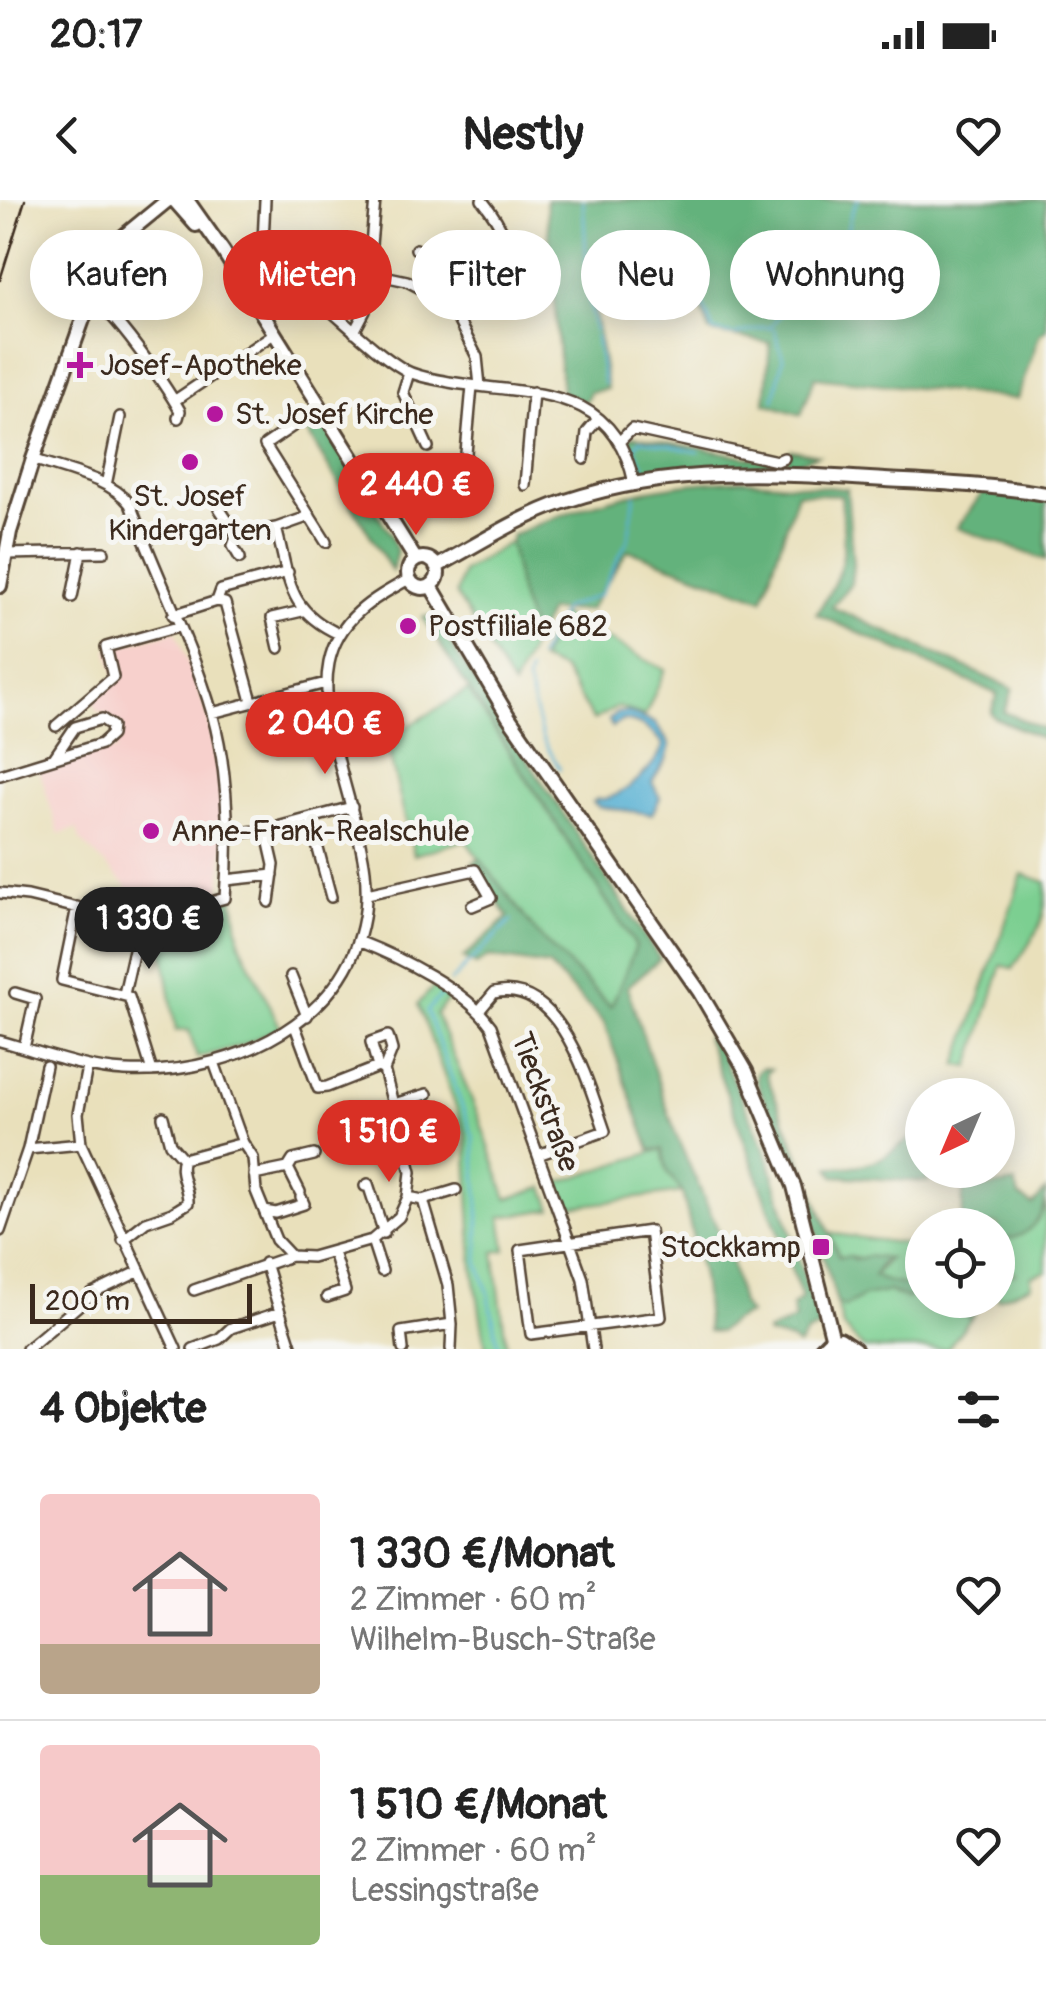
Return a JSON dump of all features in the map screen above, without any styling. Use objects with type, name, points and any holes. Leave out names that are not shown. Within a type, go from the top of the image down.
[{"type":"main road","points":[[131,230],[171,200],[223,256]]},
{"type":"main road","points":[[187,200],[223,254]]},
{"type":"main road","points":[[0,586],[5,554],[33,459],[83,320]]},
{"type":"main road","points":[[266,320],[416,560]]},
{"type":"main road","points":[[436,567],[500,529],[540,512],[634,483],[700,474],[762,473],[979,486],[1046,494]]},
{"type":"main road","points":[[426,559],[436,567],[438,576],[431,586],[420,588],[409,578],[409,568],[416,560],[426,559]]},
{"type":"main road","points":[[431,586],[508,716],[700,992],[746,1071],[794,1186],[834,1340]]},
{"type":"main road","points":[[822,1349],[834,1340],[846,1340],[855,1349]]},
{"type":"street","points":[[264,230],[265,200]]},
{"type":"street","points":[[373,230],[375,200]]},
{"type":"street","points":[[435,500],[457,502],[462,498],[477,357],[458,320],[495,288],[506,267],[507,245],[501,224],[482,200]]},
{"type":"street","points":[[114,320],[174,401],[180,412],[178,418]]},
{"type":"street","points":[[339,320],[409,373],[560,396],[598,419],[621,440],[634,483]]},
{"type":"street","points":[[354,332],[360,320]]},
{"type":"street","points":[[174,401],[274,333]]},
{"type":"street","points":[[409,373],[403,392],[428,447]]},
{"type":"street","points":[[525,485],[534,392]]},
{"type":"street","points":[[321,407],[265,445],[326,542]]},
{"type":"street","points":[[106,485],[120,417]]},
{"type":"street","points":[[584,459],[587,432],[598,419]]},
{"type":"street","points":[[621,440],[632,429],[777,460],[784,458]]},
{"type":"street","points":[[0,893],[140,923],[225,898],[230,834],[212,713],[130,504],[106,485],[33,459]]},
{"type":"street","points":[[219,508],[237,535]]},
{"type":"street","points":[[237,535],[276,528],[310,516]]},
{"type":"street","points":[[276,528],[294,596],[302,611],[340,634]]},
{"type":"street","points":[[237,535],[233,546],[240,558]]},
{"type":"street","points":[[72,596],[81,552]]},
{"type":"street","points":[[5,554],[104,552]]},
{"type":"street","points":[[217,601],[222,590],[288,572]]},
{"type":"street","points":[[0,1041],[88,1067],[152,1071],[214,1062],[259,1046],[307,1016],[342,975],[358,942],[366,894],[363,857],[334,736],[326,683],[329,663],[340,634],[362,607],[409,578]]},
{"type":"street","points":[[174,614],[217,601],[224,604],[252,701]]},
{"type":"street","points":[[280,648],[272,618],[302,611]]},
{"type":"street","points":[[56,726],[114,676],[106,647],[178,627]]},
{"type":"street","points":[[212,713],[326,683]]},
{"type":"street","points":[[0,775],[105,742],[112,726],[97,719],[79,724],[54,758]]},
{"type":"street","points":[[230,834],[266,830],[352,807]]},
{"type":"street","points":[[310,819],[331,897]]},
{"type":"street","points":[[266,830],[274,864],[269,902]]},
{"type":"street","points":[[366,894],[475,870],[490,898],[472,906]]},
{"type":"street","points":[[226,880],[273,875]]},
{"type":"street","points":[[77,907],[62,980],[130,997],[152,1071]]},
{"type":"street","points":[[124,994],[136,941]]},
{"type":"street","name":"Tieckstraße","points":[[358,942],[433,978],[480,1012],[496,1037],[585,1287],[593,1349]]},
{"type":"street","points":[[291,976],[307,1016]]},
{"type":"street","points":[[15,993],[35,999],[24,1048]]},
{"type":"street","points":[[480,1012],[494,993],[525,996],[543,1009],[574,1046],[605,1131],[538,1155]]},
{"type":"street","points":[[194,1290],[265,1263],[291,1256],[312,1257],[372,1240],[398,1217],[408,1198],[411,1172],[381,1068],[318,1088],[295,1026]]},
{"type":"street","points":[[214,1062],[243,1142],[253,1158],[256,1191],[276,1240],[291,1256]]},
{"type":"street","points":[[0,1231],[28,1149],[46,1066]]},
{"type":"street","points":[[88,1067],[78,1114],[81,1144],[176,1349]]},
{"type":"street","points":[[394,1104],[427,1094]]},
{"type":"street","points":[[162,1117],[170,1144],[183,1158]]},
{"type":"street","points":[[405,1147],[416,1138],[439,1132]]},
{"type":"street","points":[[183,1158],[243,1142]]},
{"type":"street","points":[[28,1149],[81,1144]]},
{"type":"street","points":[[254,1175],[288,1168],[293,1160],[314,1155]]},
{"type":"street","points":[[124,1240],[146,1222],[188,1203],[189,1193],[180,1165],[183,1158]]},
{"type":"street","points":[[264,1211],[276,1214],[304,1204],[288,1168]]},
{"type":"street","points":[[365,1186],[368,1184],[384,1233]]},
{"type":"street","points":[[408,1198],[424,1200],[456,1190]]},
{"type":"street","points":[[424,1200],[448,1285],[451,1349]]},
{"type":"street","points":[[650,1231],[661,1317],[531,1334],[520,1250],[570,1242],[650,1231]]},
{"type":"street","points":[[372,1240],[382,1271]]},
{"type":"street","points":[[327,1297],[345,1292],[333,1252]]},
{"type":"street","points":[[265,1263],[292,1349]]},
{"type":"street","points":[[27,1349],[39,1345],[92,1294],[138,1272]]},
{"type":"street","points":[[193,1349],[220,1339],[231,1328],[280,1312]]},
{"type":"street","points":[[403,1349],[401,1332],[452,1324]]},
{"type":"shaded area","name":"Anne-Frank-Realschule","points":[[176,631],[208,715],[218,769],[225,834],[220,893],[139,917],[118,912],[127,886],[80,840],[77,829],[59,834],[38,766],[102,747],[117,751],[112,740],[116,733],[108,715],[98,712],[92,698],[116,677],[108,649]]},
{"type":"green space","points":[[546,200],[1046,200],[1046,329],[1040,333],[1017,399],[815,377],[801,415],[765,403],[770,343],[710,332],[706,320],[710,320],[710,230],[581,230],[581,320],[596,320],[607,389],[590,392],[586,402],[562,394],[556,320],[561,320],[561,230],[548,230]]},
{"type":"green space","points":[[317,413],[390,534],[397,551],[392,571],[301,422]]},
{"type":"green space","points":[[634,436],[786,464],[791,450],[818,455],[788,466],[722,466],[637,473],[628,439]]},
{"type":"green space","points":[[741,480],[847,489],[851,583],[832,607],[1013,689],[1004,712],[1046,730],[1046,740],[995,718],[991,713],[997,694],[816,614],[834,583],[842,558],[841,495],[797,493],[763,599],[628,550],[589,610],[549,611],[535,639],[521,599],[510,542],[513,535],[624,496],[679,485]]},
{"type":"green space","points":[[983,492],[1046,501],[1046,560],[957,528]]},
{"type":"green space","points":[[510,542],[521,599],[535,639],[513,687],[456,594],[463,571]]},
{"type":"green space","points":[[562,615],[665,670],[645,716],[618,707],[593,720],[563,670],[540,660]]},
{"type":"green space","points":[[432,616],[660,959],[627,987],[676,1135],[731,1259],[741,1304],[749,1314],[719,1332],[708,1331],[702,1276],[682,1192],[667,1171],[662,1149],[650,1150],[604,1023],[549,966],[489,957],[476,965],[463,958],[508,917],[473,863],[480,859],[539,936],[611,1007],[636,946],[422,617]]},
{"type":"green space","points":[[468,690],[636,946],[612,1007],[539,936],[465,840],[414,855],[386,740]]},
{"type":"green space","points":[[1022,874],[1046,882],[1042,920],[1013,969],[1002,965],[970,1067],[957,1065]]},
{"type":"green space","points":[[231,883],[240,943],[280,1027],[243,1045],[197,1058],[189,1030],[176,1031],[158,920],[223,901]]},
{"type":"green space","points":[[434,986],[451,996],[436,1014],[478,1115],[507,1199],[544,1187],[552,1209],[501,1217],[506,1250],[494,1252],[507,1349],[486,1349],[473,1268],[466,1135],[418,1004]]},
{"type":"green space","points":[[711,1033],[765,1148],[820,1328],[807,1333],[798,1346],[767,1332],[795,1320],[792,1306],[802,1298],[706,1037]]},
{"type":"green space","points":[[771,1069],[766,1074],[839,1257],[889,1259],[881,1263],[874,1276],[905,1285],[905,1298],[890,1291],[864,1296],[844,1307],[837,1303],[810,1211],[756,1080],[757,1072]]},
{"type":"green space","points":[[905,1142],[905,1181],[834,1176],[829,1167],[869,1163]]},
{"type":"green space","points":[[662,1149],[667,1171],[682,1192],[563,1208],[554,1184]]},
{"type":"green space","points":[[1015,1183],[1019,1196],[1033,1205],[1046,1190],[1038,1218],[1015,1237],[1015,1208],[962,1208],[963,1191],[1015,1188]]},
{"type":"green space","points":[[1046,1206],[1046,1271],[1031,1276],[1031,1285],[1015,1292],[1015,1237]]},
{"type":"green space","points":[[828,1233],[905,1244],[905,1286],[874,1276],[887,1260],[840,1257]]},
{"type":"green space","points":[[890,1291],[905,1296],[905,1318],[971,1318],[947,1349],[864,1349],[843,1327],[837,1303],[844,1307],[864,1296]]},
{"type":"water","points":[[628,712],[655,723],[670,745],[652,782],[660,798],[652,814],[599,807],[593,802],[626,789],[660,754],[663,745],[650,731],[623,720],[612,727],[609,720],[617,713]]},
{"type":"waterway","points":[[583,200],[588,292],[595,331]]},
{"type":"waterway","points":[[709,320],[713,331],[734,335],[770,328],[781,313],[805,301],[807,292],[844,247],[858,200]]},
{"type":"waterway","points":[[774,329],[783,358],[774,400]]},
{"type":"waterway","points":[[596,336],[604,384]]},
{"type":"waterway","points":[[644,466],[634,448],[640,440],[698,452]]},
{"type":"waterway","points":[[538,658],[564,608],[600,595],[628,539],[635,495]]},
{"type":"waterway","points":[[529,672],[527,681],[543,740],[560,769]]},
{"type":"waterway","points":[[450,982],[512,920]]},
{"type":"waterway","points":[[443,993],[427,1011],[473,1136],[479,1206],[478,1262],[499,1349]]},
{"type":"railway","points":[[0,280],[25,200]]},
{"type":"place","name":"Josef-Apotheke","points":[[80,365]]},
{"type":"place","name":"St. Josef Kirche","points":[[215,414]]},
{"type":"place","name":"St. Josef Kindergarten","points":[[190,462]]},
{"type":"place","name":"Postfiliale 682","points":[[408,626]]},
{"type":"place","name":"Anne-Frank-Realschule","points":[[151,831]]},
{"type":"place","name":"Stockkamp","points":[[821,1247]]}]
